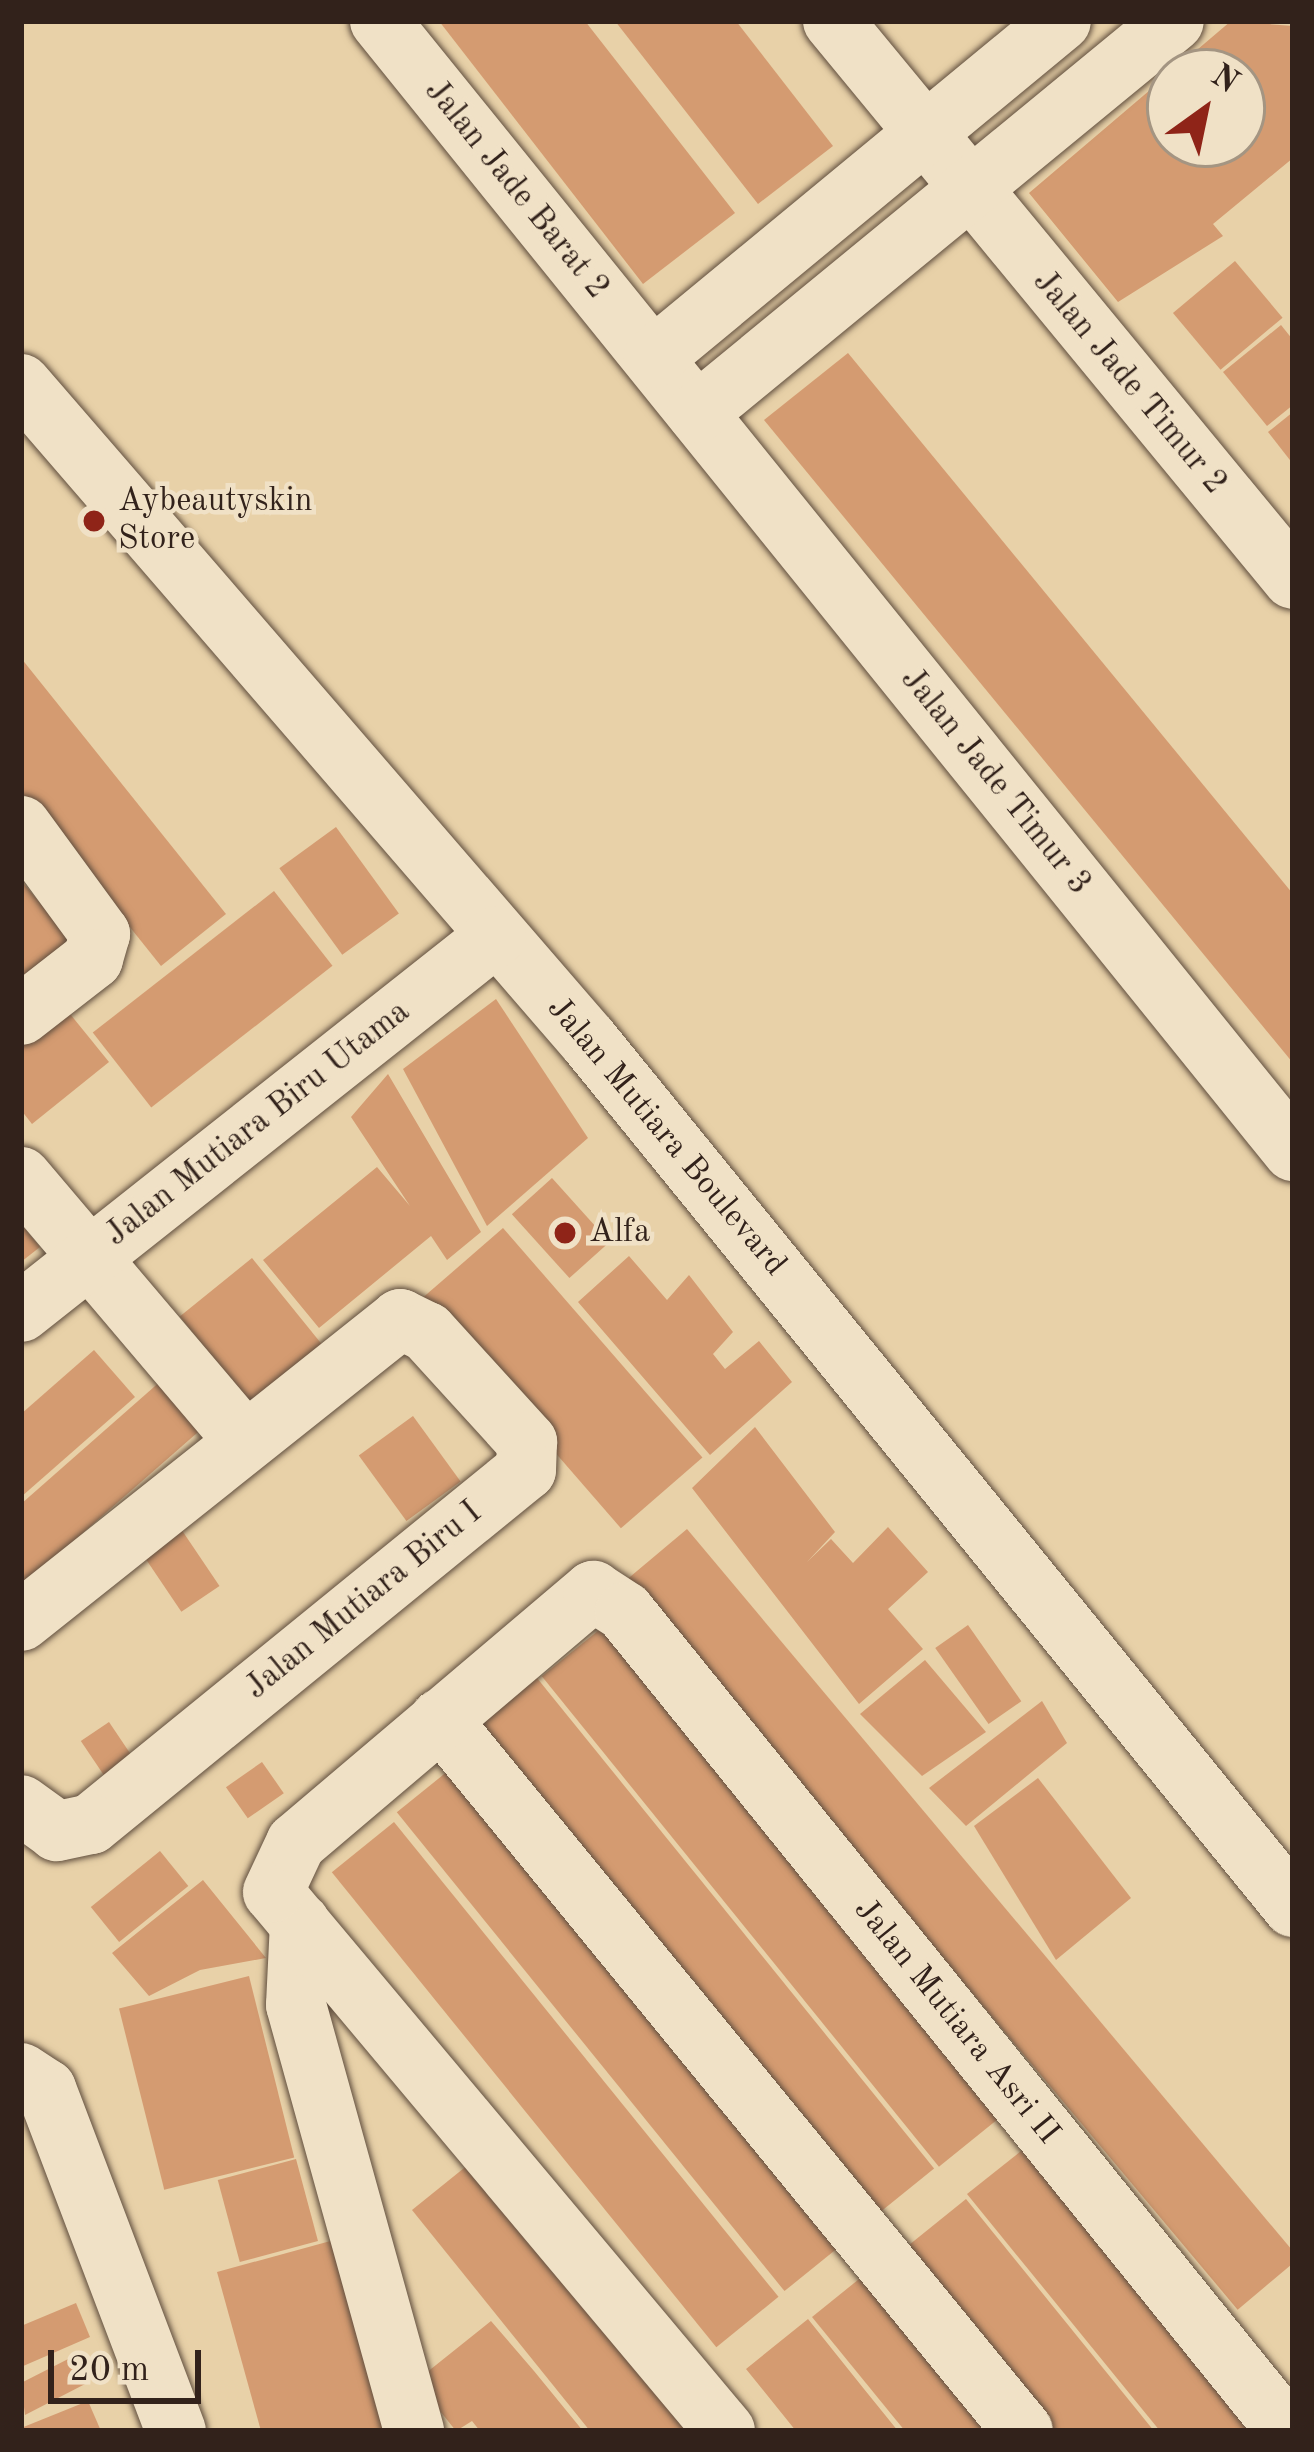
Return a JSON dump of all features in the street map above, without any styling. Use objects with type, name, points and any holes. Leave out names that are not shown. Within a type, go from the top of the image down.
[{"type":"street","name":"Jalan Jade Barat 2","points":[[380,21],[697,413]]},
{"type":"street","name":"Jalan Jade Timur 2","points":[[833,21],[965,187],[1293,579]]},
{"type":"street","points":[[653,358],[1061,21]]},
{"type":"street","points":[[697,413],[965,187],[1174,21]]},
{"type":"street","name":"Jalan Mutiara Boulevard","points":[[21,384],[496,936],[1293,1907]]},
{"type":"street","name":"Jalan Jade Timur 3","points":[[697,413],[1293,1151]]},
{"type":"street","points":[[21,826],[96,925],[93,958],[21,1015]]},
{"type":"street","name":"Jalan Mutiara Biru Utama","points":[[21,1312],[496,936]]},
{"type":"street","points":[[21,1177],[242,1438],[21,1621]]},
{"type":"street","name":"Jalan Mutiara Biru I","points":[[33,1816],[91,1824],[526,1470],[527,1442],[414,1324],[379,1326],[242,1438]]},
{"type":"street","name":"Jalan Mutiara Asri II","points":[[440,1719],[583,1595],[602,1593],[625,1612],[1287,2431]]},
{"type":"street","points":[[725,2431],[273,1892],[278,1863],[440,1719],[1023,2431]]},
{"type":"street","points":[[300,1923],[296,2005],[416,2418]]},
{"type":"street","points":[[21,2073],[46,2090],[176,2431]]},
{"type":"building","points":[[439,21],[585,21],[735,213],[643,284]]},
{"type":"building","points":[[615,21],[736,21],[833,146],[758,204]]},
{"type":"building","points":[[1231,21],[1293,26],[1293,158],[1213,224],[1223,236],[1118,302],[1029,193],[1146,93],[1146,168],[1266,168],[1266,48],[1199,48]]},
{"type":"building","points":[[1235,261],[1283,318],[1221,370],[1173,313]]},
{"type":"building","points":[[1281,325],[1293,340],[1293,405],[1267,426],[1223,372]]},
{"type":"building","points":[[848,353],[1293,894],[1293,1063],[764,420]]},
{"type":"building","points":[[1293,412],[1293,464],[1268,432]]},
{"type":"building","points":[[21,658],[226,914],[161,966],[21,791]]},
{"type":"building","points":[[336,827],[399,914],[342,955],[279,868]]},
{"type":"building","points":[[24,884],[73,942],[21,985],[21,887]]},
{"type":"building","points":[[274,891],[332,966],[151,1107],[93,1033]]},
{"type":"building","points":[[496,999],[588,1138],[487,1226],[403,1069]]},
{"type":"building","points":[[62,1004],[109,1062],[32,1124],[21,1110],[21,1038]]},
{"type":"building","points":[[388,1074],[481,1232],[447,1260],[431,1236],[319,1328],[263,1260],[377,1167],[410,1206],[351,1117]]},
{"type":"building","points":[[552,1178],[610,1242],[569,1278],[512,1214]]},
{"type":"building","points":[[21,1224],[40,1247],[21,1262]]},
{"type":"building","points":[[503,1228],[702,1457],[621,1528],[421,1299]]},
{"type":"building","points":[[629,1256],[667,1300],[689,1275],[733,1332],[713,1354],[725,1369],[759,1341],[792,1382],[710,1455],[578,1302]]},
{"type":"building","points":[[252,1258],[327,1350],[255,1409],[180,1317]]},
{"type":"building","points":[[94,1350],[135,1397],[21,1497],[21,1414]]},
{"type":"building","points":[[171,1372],[213,1419],[21,1587],[21,1504]]},
{"type":"building","points":[[413,1416],[461,1482],[406,1521],[359,1455]]},
{"type":"building","points":[[755,1427],[835,1532],[807,1562],[831,1539],[853,1563],[888,1527],[928,1572],[888,1609],[923,1649],[859,1704],[692,1488]]},
{"type":"building","points":[[177,1523],[219,1586],[181,1612],[139,1549]]},
{"type":"building","points":[[687,1529],[1293,2251],[1293,2263],[1238,2310],[626,1580]]},
{"type":"building","points":[[968,1625],[1021,1701],[989,1724],[935,1648]]},
{"type":"building","points":[[604,1626],[1001,2116],[939,2167],[542,1676]]},
{"type":"building","points":[[925,1660],[986,1732],[922,1776],[860,1714]]},
{"type":"building","points":[[537,1678],[934,2168],[872,2219],[475,1728]]},
{"type":"building","points":[[1042,1701],[1067,1743],[966,1826],[929,1788]]},
{"type":"building","points":[[109,1722],[137,1763],[109,1782],[81,1741]]},
{"type":"building","points":[[262,1762],[284,1793],[248,1818],[226,1787]]},
{"type":"building","points":[[459,1762],[847,2241],[784,2291],[397,1812]]},
{"type":"building","points":[[1038,1778],[1131,1898],[1056,1960],[974,1826]]},
{"type":"building","points":[[394,1822],[779,2297],[716,2347],[332,1872]]},
{"type":"building","points":[[160,1851],[188,1886],[119,1942],[91,1907]]},
{"type":"building","points":[[203,1880],[266,1958],[200,1970],[149,1996],[112,1953]]},
{"type":"building","points":[[249,1976],[294,2157],[164,2190],[119,2008]]},
{"type":"building","points":[[1030,2144],[1262,2431],[1160,2431],[967,2194]]},
{"type":"building","points":[[296,2159],[318,2241],[240,2262],[218,2180]]},
{"type":"building","points":[[474,2160],[693,2431],[590,2431],[412,2210]]},
{"type":"building","points":[[966,2199],[1154,2431],[1051,2431],[904,2249]]},
{"type":"building","points":[[345,2237],[399,2431],[261,2431],[217,2272]]},
{"type":"building","points":[[874,2267],[1007,2431],[905,2431],[812,2317]]},
{"type":"building","points":[[76,2303],[90,2337],[21,2367],[21,2326]]},
{"type":"building","points":[[808,2319],[898,2431],[796,2431],[746,2369]]},
{"type":"building","points":[[491,2321],[583,2431],[480,2431],[472,2421],[456,2431],[416,2381]]},
{"type":"building","points":[[76,2355],[89,2382],[25,2415],[21,2383]]},
{"type":"building","points":[[88,2401],[101,2431],[21,2431],[21,2428]]},
{"type":"place","name":"Aybeautyskin Store","points":[[94,521]]},
{"type":"place","name":"Alfa","points":[[565,1233]]}]
